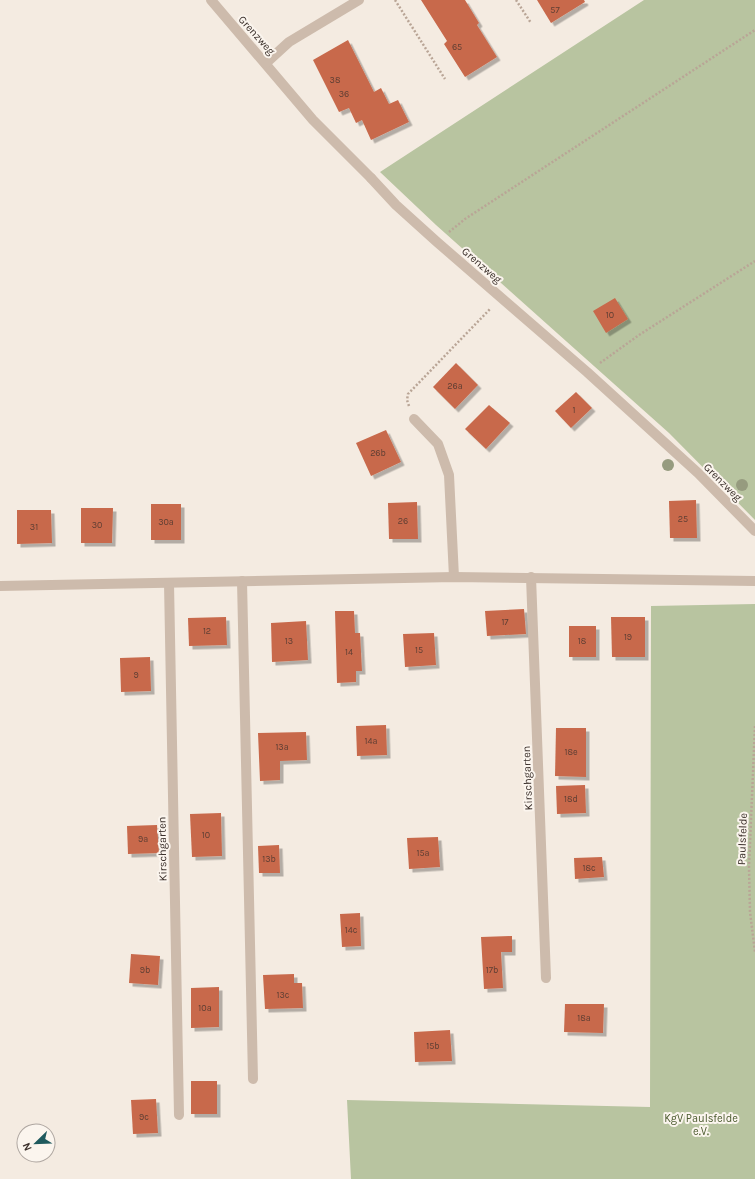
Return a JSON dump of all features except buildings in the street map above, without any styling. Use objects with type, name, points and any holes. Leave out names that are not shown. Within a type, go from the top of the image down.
[{"type":"street","name":"Grenzweg","points":[[211,0],[313,120],[396,205],[587,372],[698,473],[755,531]]},
{"type":"street","points":[[266,63],[289,42],[359,0]]},
{"type":"street","points":[[414,419],[438,444],[449,475],[454,577]]},
{"type":"street","points":[[0,586],[454,577],[755,581]]},
{"type":"street","name":"Kirschgarten","points":[[531,577],[546,978]]},
{"type":"street","points":[[242,581],[253,1079]]},
{"type":"street","name":"Kirschgarten","points":[[170,583],[179,1115]]},
{"type":"path","points":[[395,0],[445,79]]},
{"type":"path","points":[[516,0],[531,23]]},
{"type":"path","points":[[437,242],[465,219],[755,30]]},
{"type":"path","points":[[587,372],[639,335],[755,261]]},
{"type":"path","points":[[414,419],[407,400],[408,394],[501,297]]},
{"type":"path","name":"Paulsfelde","points":[[755,726],[750,858],[750,912],[755,952]]},
{"type":"path","points":[[750,912],[755,913]]},
{"type":"green space","points":[[644,0],[755,0],[755,520],[669,433],[436,225],[380,172]]},
{"type":"green space","name":"KgV Paulsfelde e.V.","points":[[755,604],[755,1179],[351,1179],[347,1100],[650,1107],[651,606]]}]
